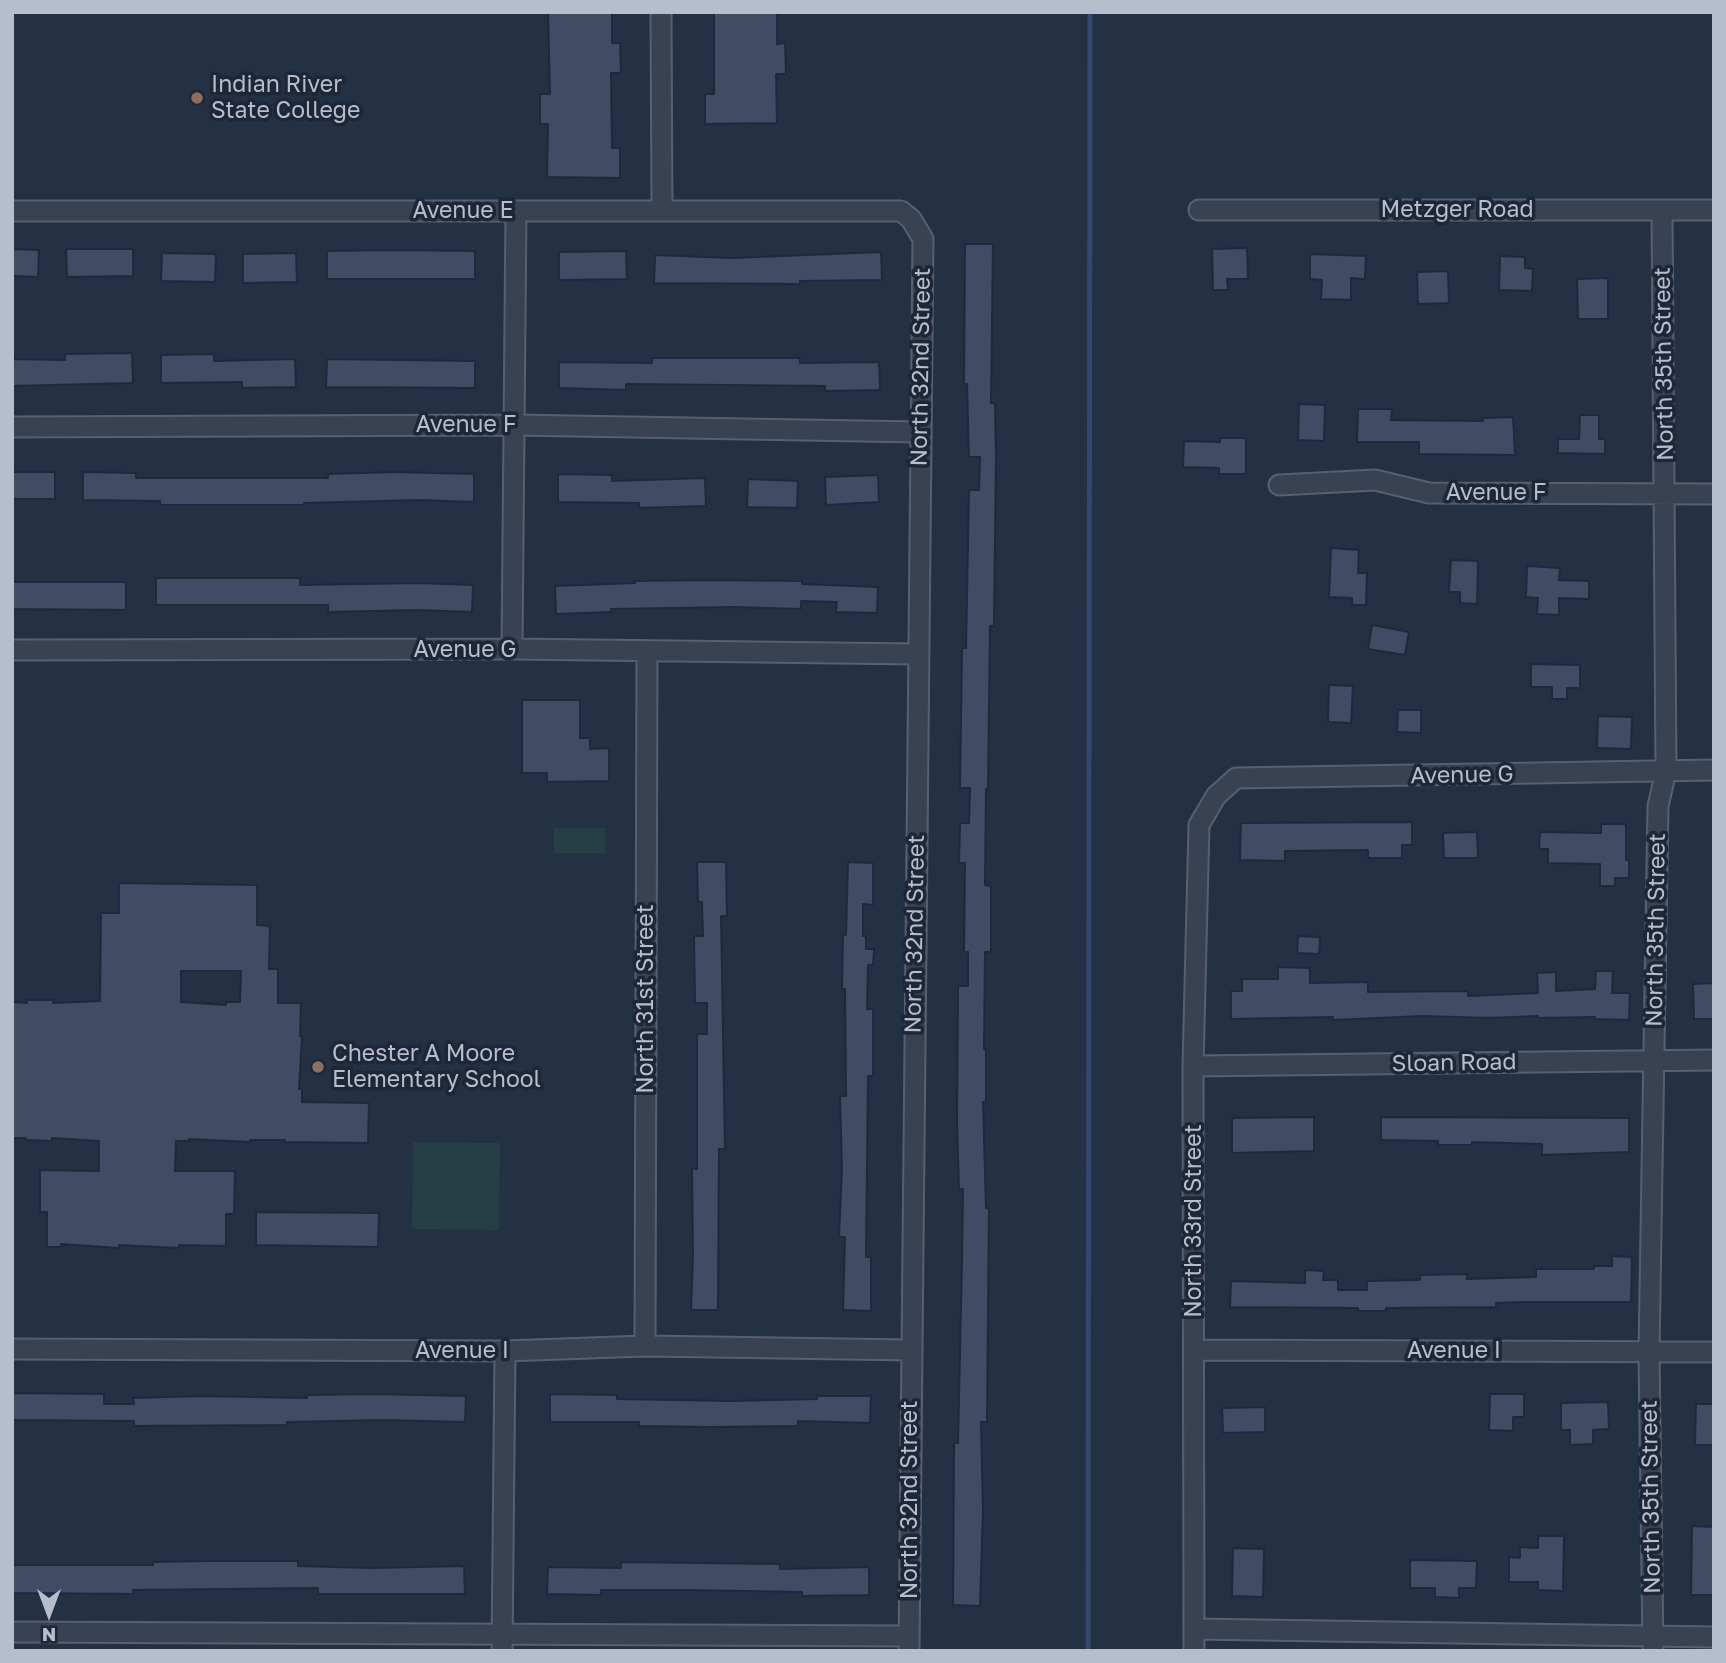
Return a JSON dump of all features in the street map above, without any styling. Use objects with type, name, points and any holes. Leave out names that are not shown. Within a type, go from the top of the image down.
[{"type":"street","points":[[661,12],[662,211]]},
{"type":"street","name":"Metzger Road","points":[[1199,210],[1714,210]]},
{"type":"street","name":"North 35th Street","points":[[1653,1644],[1649,1352],[1658,806],[1666,771],[1662,210]]},
{"type":"street","name":"Avenue E","points":[[12,211],[901,211],[911,219]]},
{"type":"street","points":[[512,649],[516,211]]},
{"type":"street","name":"North 32nd Street","points":[[909,1644],[923,239],[911,219]]},
{"type":"street","name":"Avenue F","points":[[12,427],[514,425],[919,432]]},
{"type":"street","name":"Avenue F","points":[[1279,485],[1375,480],[1429,493],[1714,495]]},
{"type":"street","name":"Avenue G","points":[[12,650],[512,649],[918,654]]},
{"type":"street","name":"North 31st Street","points":[[645,1346],[646,651]]},
{"type":"street","name":"Avenue G","points":[[1216,796],[1236,779],[1714,770]]},
{"type":"street","name":"North 33rd Street","points":[[1194,1651],[1193,1066],[1199,825],[1216,796]]},
{"type":"street","name":"Sloan Road","points":[[1193,1066],[1714,1060]]},
{"type":"street","name":"Avenue I","points":[[12,1349],[505,1352],[645,1346],[911,1350]]},
{"type":"street","name":"Avenue I","points":[[1194,1350],[1714,1352]]},
{"type":"street","points":[[502,1642],[505,1352]]},
{"type":"street","points":[[1195,1629],[1653,1644],[1714,1637]]},
{"type":"street","points":[[12,1632],[502,1642],[909,1644]]},
{"type":"green space","points":[[554,828],[605,828],[605,853],[554,853]]},
{"type":"green space","points":[[413,1142],[500,1143],[499,1230],[412,1229]]},
{"type":"building","points":[[548,12],[612,12],[612,43],[620,43],[621,73],[611,73],[612,148],[620,148],[620,178],[547,177],[548,124],[540,124],[540,94],[550,94]]},
{"type":"building","points":[[714,12],[777,12],[777,44],[785,43],[786,74],[776,74],[777,123],[705,124],[705,94],[714,94]]},
{"type":"building","points":[[965,244],[993,244],[991,403],[995,403],[996,457],[994,626],[990,626],[986,789],[985,885],[991,886],[991,952],[985,952],[986,1102],[983,1102],[986,1208],[989,1208],[987,1422],[981,1422],[983,1510],[980,1606],[953,1605],[954,1443],[958,1443],[963,1189],[959,1189],[957,1122],[958,986],[968,986],[968,952],[964,952],[965,863],[959,863],[960,823],[969,823],[970,788],[960,788],[962,648],[966,648],[969,490],[979,490],[980,457],[969,457],[967,384],[964,384]]},
{"type":"building","points":[[1247,248],[1248,279],[1227,279],[1228,290],[1213,290],[1212,249]]},
{"type":"building","points":[[12,249],[39,250],[38,277],[12,276]]},
{"type":"building","points":[[66,249],[133,249],[133,276],[67,277]]},
{"type":"building","points":[[327,251],[475,251],[475,279],[327,279]]},
{"type":"building","points":[[626,251],[627,279],[559,280],[559,252]]},
{"type":"building","points":[[881,252],[882,280],[800,281],[800,284],[654,283],[655,255],[732,258]]},
{"type":"building","points":[[162,253],[216,254],[215,282],[161,281]]},
{"type":"building","points":[[296,253],[297,282],[243,283],[243,254]]},
{"type":"building","points":[[1310,254],[1366,256],[1365,279],[1351,278],[1351,300],[1321,299],[1322,280],[1310,279]]},
{"type":"building","points":[[1500,256],[1525,257],[1525,268],[1533,269],[1532,291],[1499,290]]},
{"type":"building","points":[[1448,271],[1449,303],[1418,304],[1417,272]]},
{"type":"building","points":[[1608,278],[1608,319],[1578,319],[1577,279]]},
{"type":"building","points":[[132,353],[133,383],[12,386],[12,359],[65,360],[65,354]]},
{"type":"building","points":[[214,354],[214,361],[295,359],[296,387],[242,388],[242,382],[161,383],[161,355]]},
{"type":"building","points":[[652,358],[800,358],[800,363],[879,362],[880,390],[825,391],[825,386],[626,384],[626,390],[559,388],[559,362],[652,363]]},
{"type":"building","points":[[327,359],[475,361],[475,388],[326,387]]},
{"type":"building","points":[[1299,404],[1325,405],[1324,441],[1298,440]]},
{"type":"building","points":[[1358,409],[1392,409],[1391,420],[1483,421],[1483,418],[1513,417],[1515,455],[1419,454],[1419,442],[1357,442]]},
{"type":"building","points":[[1580,415],[1599,415],[1599,439],[1605,439],[1605,454],[1558,453],[1558,439],[1579,439]]},
{"type":"building","points":[[1220,438],[1246,438],[1246,474],[1219,474],[1219,468],[1183,467],[1184,441],[1220,442]]},
{"type":"building","points":[[12,472],[55,472],[55,499],[12,499]]},
{"type":"building","points":[[83,472],[136,473],[136,478],[328,478],[328,474],[395,472],[474,474],[474,502],[420,500],[304,505],[160,505],[160,501],[83,500]]},
{"type":"building","points":[[558,474],[612,475],[612,481],[705,478],[706,506],[639,508],[639,503],[558,502]]},
{"type":"building","points":[[878,475],[879,502],[826,505],[825,477]]},
{"type":"building","points":[[748,479],[798,481],[797,508],[747,507]]},
{"type":"building","points":[[1331,548],[1359,550],[1358,573],[1367,573],[1366,605],[1352,605],[1352,598],[1329,597]]},
{"type":"building","points":[[1451,560],[1478,561],[1477,604],[1460,603],[1460,592],[1449,592]]},
{"type":"building","points":[[1527,566],[1560,568],[1559,580],[1589,581],[1589,599],[1559,598],[1559,615],[1537,614],[1538,598],[1526,597]]},
{"type":"building","points":[[156,578],[300,578],[300,585],[473,585],[472,612],[328,612],[328,605],[156,605]]},
{"type":"building","points":[[707,580],[802,581],[802,584],[878,587],[877,613],[836,612],[837,602],[801,601],[801,609],[611,609],[611,612],[556,614],[555,586]]},
{"type":"building","points":[[12,582],[126,582],[126,610],[12,609]]},
{"type":"building","points":[[1372,625],[1409,632],[1405,655],[1368,649]]},
{"type":"building","points":[[1531,664],[1580,665],[1580,688],[1567,688],[1567,699],[1552,699],[1552,687],[1531,687]]},
{"type":"building","points":[[1329,685],[1353,686],[1351,723],[1328,722]]},
{"type":"building","points":[[522,700],[580,700],[580,738],[590,738],[590,749],[609,748],[609,781],[547,782],[547,773],[522,773]]},
{"type":"building","points":[[1398,710],[1421,710],[1421,733],[1397,732]]},
{"type":"building","points":[[1598,716],[1632,717],[1631,749],[1597,748]]},
{"type":"building","points":[[1412,822],[1412,845],[1402,845],[1402,858],[1368,858],[1368,850],[1285,851],[1285,861],[1240,860],[1241,823]]},
{"type":"building","points":[[1601,824],[1626,824],[1629,878],[1615,878],[1615,886],[1600,886],[1600,864],[1548,863],[1548,849],[1539,849],[1540,832],[1601,833]]},
{"type":"building","points":[[1477,832],[1478,858],[1444,858],[1443,833]]},
{"type":"building","points":[[697,862],[726,862],[727,916],[721,916],[725,1149],[719,1149],[718,1310],[691,1310],[692,1169],[697,1169],[697,1034],[707,1034],[707,1003],[695,1003],[694,936],[703,936],[702,902],[698,902]]},
{"type":"building","points":[[848,862],[873,863],[873,905],[863,904],[863,936],[866,936],[866,949],[874,949],[873,965],[868,965],[867,1009],[873,1009],[873,1076],[868,1076],[866,1257],[871,1257],[871,1311],[843,1310],[845,1237],[839,1237],[842,1169],[840,1096],[846,1096],[845,989],[842,989]]},
{"type":"building","points":[[119,883],[257,885],[257,925],[270,926],[269,969],[278,969],[278,1003],[301,1003],[299,1089],[302,1089],[302,1102],[369,1103],[368,1143],[189,1139],[176,1141],[175,1171],[235,1171],[234,1214],[226,1214],[226,1246],[179,1245],[179,1248],[119,1245],[119,1248],[61,1244],[61,1247],[47,1247],[47,1212],[40,1212],[40,1170],[99,1171],[99,1141],[12,1138],[12,1002],[100,1001],[101,913],[119,913]],"holes":[[[181,971],[241,971],[240,1002],[226,1002],[226,1005],[181,1002]]]},
{"type":"building","points":[[1298,936],[1320,937],[1319,954],[1297,953]]},
{"type":"building","points":[[1278,967],[1310,968],[1310,983],[1368,982],[1368,992],[1468,991],[1468,996],[1538,993],[1537,973],[1556,972],[1556,991],[1595,989],[1596,971],[1613,971],[1612,993],[1630,993],[1629,1020],[1538,1016],[1231,1019],[1231,991],[1242,991],[1242,979],[1278,979]]},
{"type":"building","points":[[1714,983],[1714,1019],[1694,1019],[1693,984]]},
{"type":"building","points":[[1314,1117],[1314,1151],[1232,1153],[1232,1118]]},
{"type":"building","points":[[1381,1117],[1629,1118],[1629,1152],[1542,1155],[1542,1144],[1472,1142],[1472,1145],[1438,1145],[1438,1141],[1381,1140]]},
{"type":"building","points":[[256,1212],[379,1213],[378,1247],[256,1245]]},
{"type":"building","points":[[1612,1256],[1632,1257],[1631,1302],[1522,1302],[1496,1303],[1496,1307],[1386,1308],[1386,1311],[1358,1311],[1358,1308],[1230,1307],[1231,1281],[1305,1283],[1305,1270],[1324,1271],[1323,1280],[1338,1280],[1338,1290],[1367,1290],[1367,1281],[1420,1280],[1420,1275],[1467,1274],[1467,1279],[1536,1277],[1536,1269],[1594,1269],[1594,1266],[1612,1266]]},
{"type":"building","points":[[12,1393],[104,1394],[104,1404],[134,1404],[133,1398],[201,1396],[466,1396],[465,1422],[384,1420],[287,1422],[287,1425],[134,1426],[134,1421],[12,1420]]},
{"type":"building","points":[[550,1394],[617,1395],[617,1399],[730,1401],[871,1396],[870,1423],[798,1421],[798,1426],[710,1427],[639,1426],[639,1422],[550,1422]]},
{"type":"building","points":[[1490,1394],[1524,1394],[1524,1417],[1513,1417],[1513,1431],[1489,1430]]},
{"type":"building","points":[[1608,1402],[1609,1429],[1593,1430],[1593,1444],[1570,1445],[1570,1430],[1561,1430],[1561,1403]]},
{"type":"building","points":[[1696,1404],[1714,1404],[1714,1445],[1695,1445]]},
{"type":"building","points":[[1265,1407],[1265,1432],[1223,1433],[1222,1408]]},
{"type":"building","points":[[1692,1526],[1714,1527],[1714,1595],[1691,1595]]},
{"type":"building","points":[[1538,1536],[1564,1536],[1563,1591],[1538,1590],[1538,1582],[1509,1582],[1509,1557],[1520,1558],[1520,1547],[1538,1548]]},
{"type":"building","points":[[1233,1548],[1264,1549],[1263,1597],[1232,1596]]},
{"type":"building","points":[[1410,1560],[1477,1561],[1476,1588],[1459,1588],[1459,1598],[1435,1597],[1435,1588],[1410,1588]]},
{"type":"building","points":[[298,1561],[298,1566],[371,1568],[464,1566],[465,1594],[318,1594],[318,1588],[133,1590],[133,1594],[12,1593],[12,1565],[153,1565],[153,1562]]},
{"type":"building","points":[[621,1562],[780,1564],[780,1569],[869,1567],[869,1595],[802,1596],[802,1592],[688,1590],[601,1590],[601,1595],[547,1594],[548,1567],[621,1568]]},
{"type":"waterway","points":[[1088,1651],[1090,12]]},
{"type":"place","name":"Indian River State College","points":[[197,98]]},
{"type":"place","name":"Chester A Moore Elementary School","points":[[318,1067]]}]
